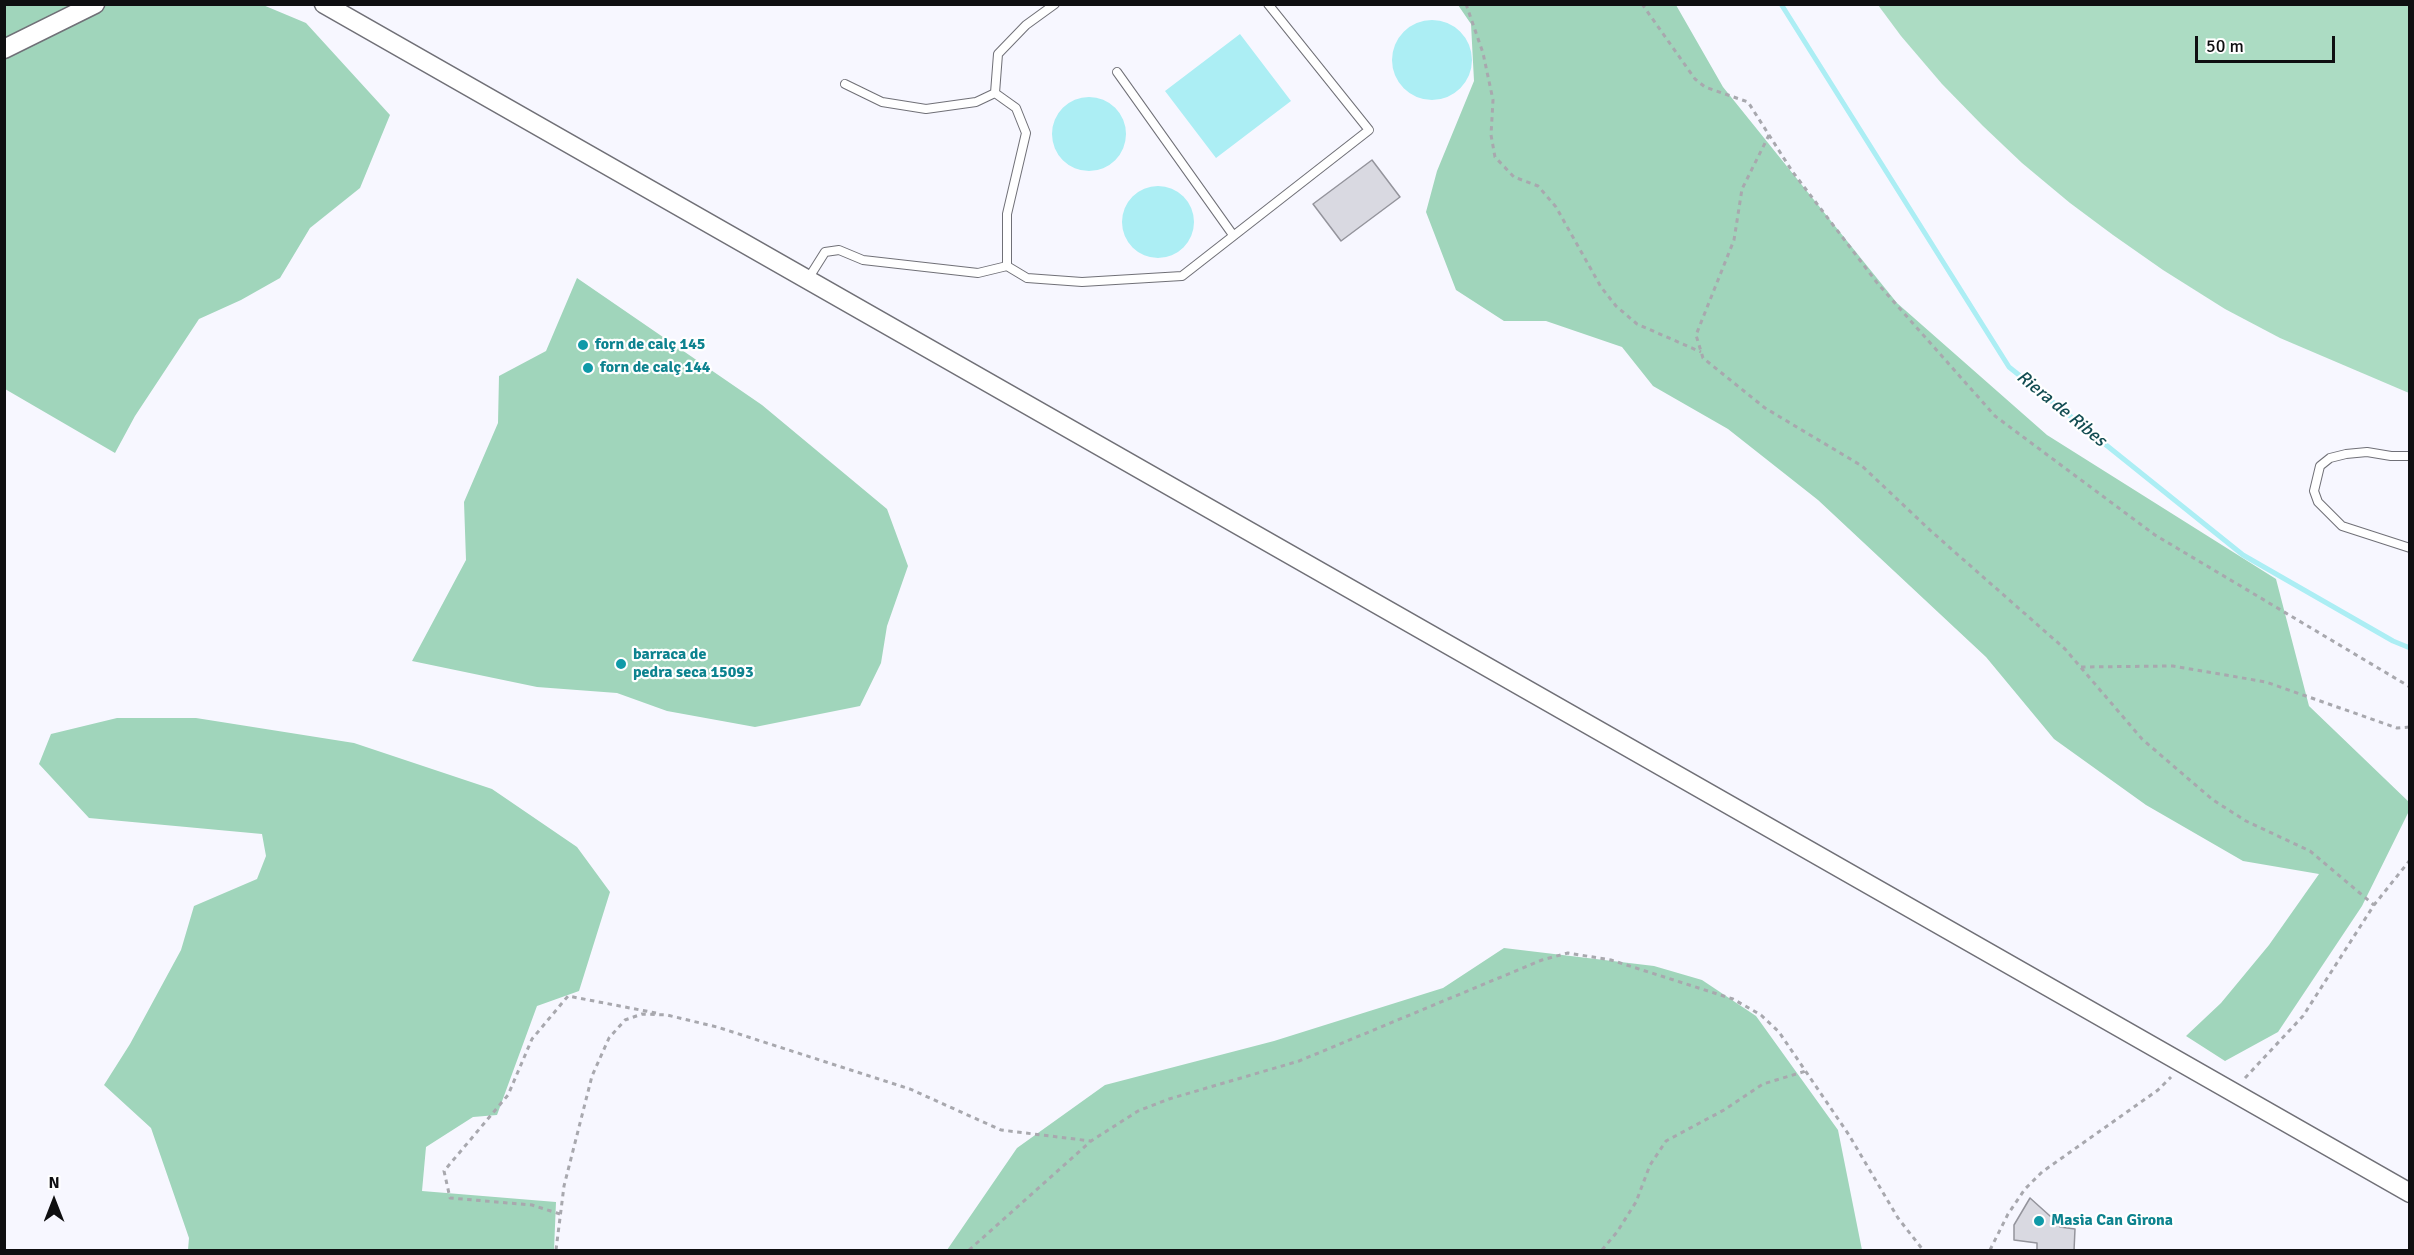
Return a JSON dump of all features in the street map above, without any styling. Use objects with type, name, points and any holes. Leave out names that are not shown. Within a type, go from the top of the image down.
[{"type":"street","points":[[4,49],[95,4]]},
{"type":"street","points":[[324,4],[2409,1192]]},
{"type":"lane","points":[[995,93],[999,54],[1026,25],[1054,4]]},
{"type":"lane","points":[[808,279],[825,252],[839,250],[863,260],[978,273],[1007,266],[1027,278],[1082,282],[1182,276],[1369,130],[1268,4]]},
{"type":"lane","points":[[1117,72],[1233,235]]},
{"type":"lane","points":[[845,84],[882,102],[926,109],[976,102],[995,93]]},
{"type":"lane","points":[[995,93],[1016,108],[1026,133],[1007,214],[1007,266]]},
{"type":"lane","points":[[2409,456],[2367,452],[2330,458],[2320,466],[2314,491],[2318,502],[2342,526],[2409,548]]},
{"type":"path","points":[[1466,4],[1483,53],[1493,100],[1491,135],[1495,157],[1514,177],[1538,186],[1556,207],[1601,287],[1616,306],[1637,324],[1701,352]]},
{"type":"path","points":[[1642,4],[1695,80],[1705,87],[1748,102],[1792,171],[1878,284],[1995,416],[2155,535],[2409,687]]},
{"type":"path","points":[[1769,135],[1742,189],[1734,240],[1696,335],[1702,358],[1765,408],[1862,466],[1932,532],[2065,649],[2142,739],[2213,800],[2246,821],[2310,852],[2374,904]]},
{"type":"path","points":[[2081,667],[2173,666],[2266,682],[2397,728],[2409,727]]},
{"type":"path","points":[[2232,1090],[2264,1060],[2304,1016],[2374,904],[2409,860]]},
{"type":"path","points":[[969,1251],[1091,1141],[1138,1111],[1169,1099],[1299,1061],[1542,960],[1568,953],[1611,960],[1732,999],[1761,1015],[1779,1032],[1806,1071],[1849,1135],[1898,1218],[1923,1251]]},
{"type":"path","points":[[560,1214],[532,1205],[450,1198],[444,1171],[508,1095],[532,1039],[568,996],[717,1027],[910,1089],[1001,1130],[1091,1141]]},
{"type":"path","points":[[556,1251],[564,1186],[592,1076],[609,1038],[625,1020],[642,1014],[667,1015]]},
{"type":"path","points":[[1990,1251],[2008,1214],[2025,1189],[2042,1172],[2158,1090],[2183,1065]]},
{"type":"path","points":[[1602,1251],[1636,1202],[1650,1165],[1666,1141],[1724,1110],[1763,1084],[1806,1071]]},
{"type":"green space","points":[[5,5],[263,5],[306,23],[390,115],[360,188],[310,228],[280,278],[241,300],[199,319],[135,416],[115,453],[5,389]]},
{"type":"green space","points":[[1458,5],[1676,5],[1723,87],[1897,303],[2047,435],[2276,579],[2309,706],[2410,803],[2409,811],[2362,906],[2278,1032],[2225,1061],[2186,1036],[2221,1003],[2269,945],[2319,874],[2243,861],[2146,805],[2054,739],[1986,657],[1818,500],[1728,429],[1653,386],[1622,347],[1546,321],[1504,321],[1456,290],[1426,212],[1437,171],[1474,81],[1471,24]]},
{"type":"green space","points":[[1878,5],[2409,5],[2409,393],[2280,338],[2225,309],[2113,235],[2022,163],[1983,126],[1942,84]]},
{"type":"green space","points":[[577,278],[762,405],[887,509],[908,566],[887,626],[881,663],[860,706],[755,727],[667,711],[617,693],[537,687],[412,661],[466,560],[464,502],[498,423],[499,376],[546,351]]},
{"type":"green space","points":[[117,718],[196,718],[354,743],[492,789],[577,847],[610,892],[579,991],[537,1006],[497,1115],[473,1117],[426,1147],[422,1191],[556,1202],[554,1250],[188,1250],[189,1238],[151,1128],[104,1085],[130,1044],[181,950],[194,906],[257,879],[266,856],[262,834],[89,818],[39,764],[51,734]]},
{"type":"green space","points":[[1504,948],[1654,966],[1702,980],[1756,1016],[1838,1130],[1862,1250],[947,1250],[1017,1148],[1105,1085],[1274,1041],[1443,988]]},
{"type":"water","points":[[1424,20],[1440,20],[1461,31],[1472,52],[1472,68],[1461,89],[1440,100],[1424,100],[1410,94],[1398,82],[1392,68],[1392,52],[1398,38],[1410,26]]},
{"type":"water","points":[[1240,34],[1291,101],[1216,158],[1165,91]]},
{"type":"water","points":[[1089,97],[1110,103],[1120,113],[1126,134],[1120,155],[1110,165],[1089,171],[1068,165],[1058,155],[1052,134],[1058,113],[1068,103]]},
{"type":"water","points":[[1165,186],[1184,196],[1192,208],[1194,222],[1192,236],[1184,248],[1172,256],[1151,258],[1132,248],[1124,236],[1122,215],[1132,196],[1144,188]]},
{"type":"building","points":[[1372,160],[1400,197],[1341,241],[1313,204]]},
{"type":"building","name":"Masia Can Girona","points":[[2030,1198],[2050,1216],[2062,1217],[2060,1227],[2075,1229],[2074,1251],[2037,1251],[2037,1243],[2014,1240],[2014,1225]]},
{"type":"waterway","name":"Riera de Ribes","points":[[1781,4],[2009,367],[2243,555],[2393,641],[2410,648]]},
{"type":"place","name":"forn de calç 145","points":[[583,345]]},
{"type":"place","name":"forn de calç 144","points":[[588,368]]},
{"type":"place","name":"barraca de pedra seca 15093","points":[[621,664]]},
{"type":"place","name":"Masia Can Girona","points":[[2039,1221]]}]
